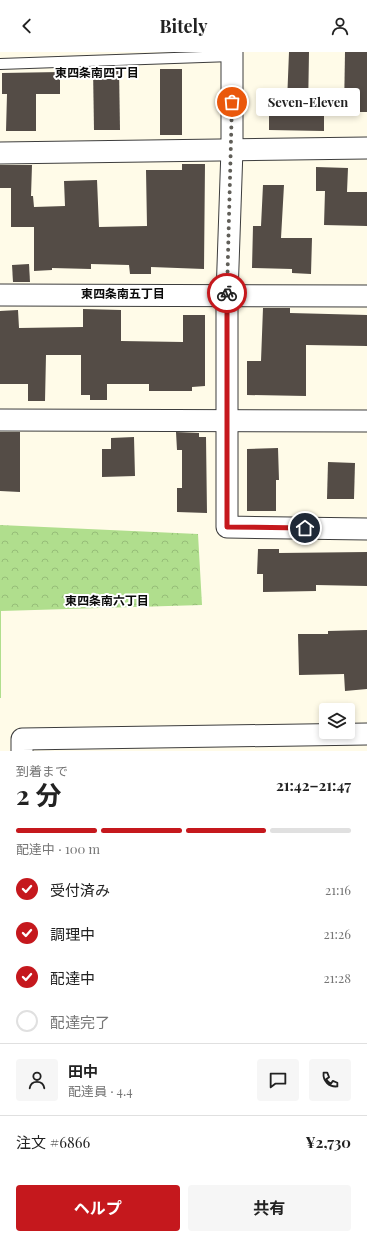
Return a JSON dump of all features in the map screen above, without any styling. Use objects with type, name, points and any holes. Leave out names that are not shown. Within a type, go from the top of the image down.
[{"type":"street","points":[[232,54],[232,149],[227,295],[227,527],[367,528]]},
{"type":"street","points":[[0,154],[232,149],[367,148]]},
{"type":"street","points":[[0,295],[367,296]]},
{"type":"street","points":[[0,420],[367,421]]},
{"type":"street","points":[[22,751],[22,739],[206,744],[367,734]]},
{"type":"lane","points":[[0,64],[232,54]]},
{"type":"green space","points":[[0,525],[198,534],[202,605],[1,611],[0,698]]},
{"type":"building","points":[[289,52],[309,52],[308,112],[324,112],[324,131],[269,130],[269,102],[287,102]]},
{"type":"building","points":[[345,52],[367,52],[367,112],[344,112]]},
{"type":"building","points":[[93,68],[119,68],[120,130],[94,130]]},
{"type":"building","points":[[160,69],[182,69],[182,135],[160,135]]},
{"type":"building","points":[[60,72],[60,94],[36,94],[36,131],[6,131],[7,94],[2,94],[2,73]]},
{"type":"building","points":[[182,164],[205,164],[204,269],[151,267],[151,274],[130,274],[129,265],[91,264],[91,269],[52,268],[52,270],[34,271],[34,227],[11,227],[11,188],[0,188],[0,165],[32,165],[31,196],[33,196],[34,207],[65,206],[64,181],[97,180],[99,227],[147,226],[146,170],[182,170]]},
{"type":"building","points":[[316,167],[348,168],[347,192],[367,192],[367,226],[324,225],[325,191],[316,191]]},
{"type":"building","points":[[263,185],[284,185],[281,238],[312,238],[311,274],[292,273],[292,269],[252,268],[253,226],[261,226]]},
{"type":"building","points":[[29,264],[30,282],[13,282],[12,265]]},
{"type":"building","points":[[263,308],[290,308],[290,313],[367,315],[367,346],[306,345],[306,396],[247,395],[247,361],[261,361]]},
{"type":"building","points":[[83,309],[121,310],[121,341],[183,342],[183,315],[205,315],[205,386],[192,387],[192,391],[149,391],[149,384],[107,384],[107,400],[90,400],[90,395],[81,395],[81,355],[46,355],[45,401],[28,401],[28,384],[0,384],[0,311],[18,310],[19,328],[83,327]]},
{"type":"building","points":[[0,432],[20,432],[20,492],[0,491]]},
{"type":"building","points":[[176,432],[199,433],[199,437],[206,437],[207,513],[177,512],[177,488],[182,488],[182,450],[177,450]]},
{"type":"building","points":[[134,437],[135,476],[102,477],[102,449],[111,449],[111,438]]},
{"type":"building","points":[[278,448],[279,480],[276,480],[276,511],[247,511],[247,449]]},
{"type":"building","points":[[328,462],[355,463],[354,499],[327,499]]},
{"type":"building","points":[[258,549],[279,549],[279,553],[367,552],[367,586],[316,585],[316,591],[263,592],[263,574],[257,574]]},
{"type":"building","points":[[367,630],[367,689],[345,691],[344,674],[299,675],[298,634],[328,634],[328,631]]},
{"type":"way so far","points":[[227,293],[232,149],[232,102]]},
{"type":"place","name":"Seven-Eleven","points":[[232,102]]},
{"type":"district","name":"東四条南四丁目","points":[[97,72]]},
{"type":"district","name":"東四条南五丁目","points":[[123,293]]},
{"type":"district","name":"東四条南六丁目","points":[[107,600]]},
{"type":"route","points":[[227,293],[227,527],[305,528]]}]
